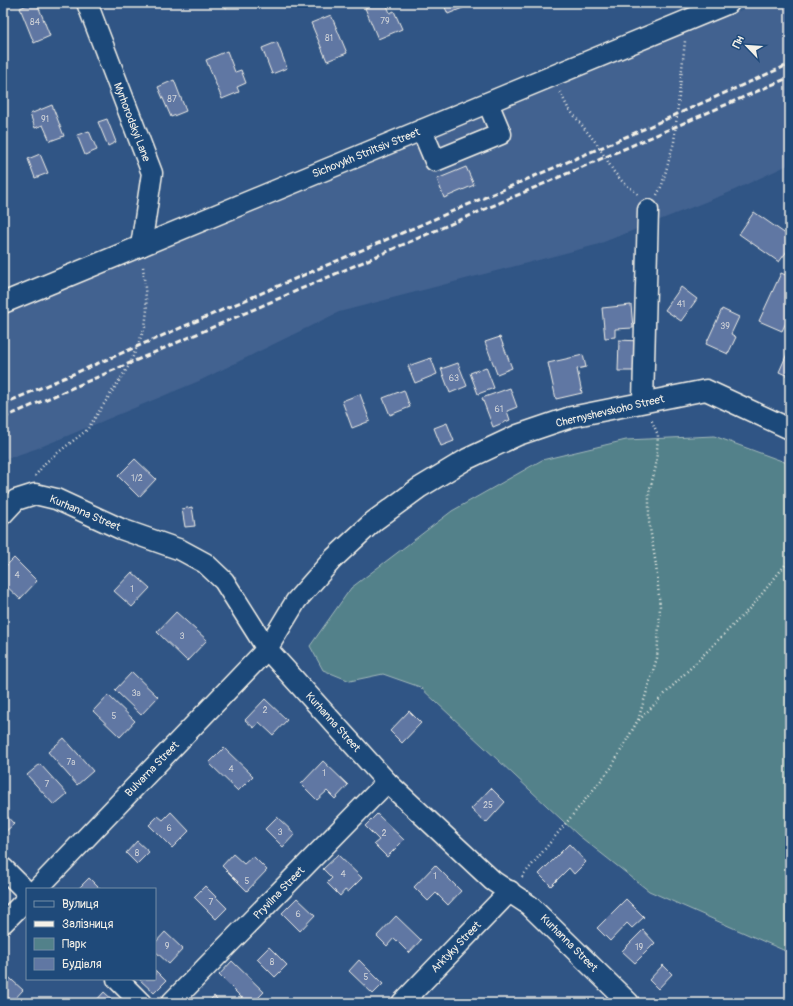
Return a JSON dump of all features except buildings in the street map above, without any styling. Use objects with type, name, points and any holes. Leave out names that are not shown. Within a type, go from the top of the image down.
[{"type":"street","name":"Myrhorodskyi Lane","points":[[86,3],[152,173],[141,246]]},
{"type":"street","name":"Sichovykh Striltsiv Street","points":[[3,303],[729,3]]},
{"type":"street","points":[[422,130],[435,161],[450,155],[501,134],[488,103]]},
{"type":"street","points":[[643,402],[648,210]]},
{"type":"street","name":"Chernyshevskoho Street","points":[[267,649],[296,601],[333,559],[374,521],[420,488],[468,459],[518,435],[571,417],[706,390],[790,429]]},
{"type":"street","name":"Kurhanna Street","points":[[9,507],[35,494],[56,499],[121,529],[181,550],[205,563],[224,581],[267,649],[387,782],[493,881],[529,904],[629,1003]]},
{"type":"street","name":"Bulvarna Street","points":[[38,888],[267,649]]},
{"type":"street","name":"Pryvilna Street","points":[[171,1003],[387,782]]},
{"type":"street","points":[[3,868],[26,891]]},
{"type":"street","name":"Arktyky Street","points":[[402,1003],[510,891]]},
{"type":"street","points":[[3,923],[26,900]]},
{"type":"street","points":[[118,980],[141,1003]]},
{"type":"path","points":[[553,76],[568,108],[596,144],[614,172],[622,181],[639,195],[648,210],[662,185],[674,142],[685,53],[686,21]]},
{"type":"path","points":[[9,507],[46,462],[86,430],[130,364],[145,327],[146,310],[141,246]]},
{"type":"path","points":[[510,891],[611,768],[638,720],[657,658],[660,607],[656,565],[649,522],[649,492],[656,466],[658,434],[643,402]]},
{"type":"path","points":[[638,720],[752,606],[790,559]]},
{"type":"shaded area","points":[[758,3],[790,3],[790,164],[728,193],[596,245],[339,312],[199,381],[38,448],[3,460],[3,315]]},
{"type":"green space","points":[[714,436],[790,464],[790,953],[649,891],[578,835],[420,687],[383,674],[350,681],[323,670],[310,646],[351,588],[452,511],[542,460],[626,440]]},
{"type":"railway","points":[[3,404],[628,136],[790,64]]},
{"type":"railway","points":[[3,418],[790,77]]}]
